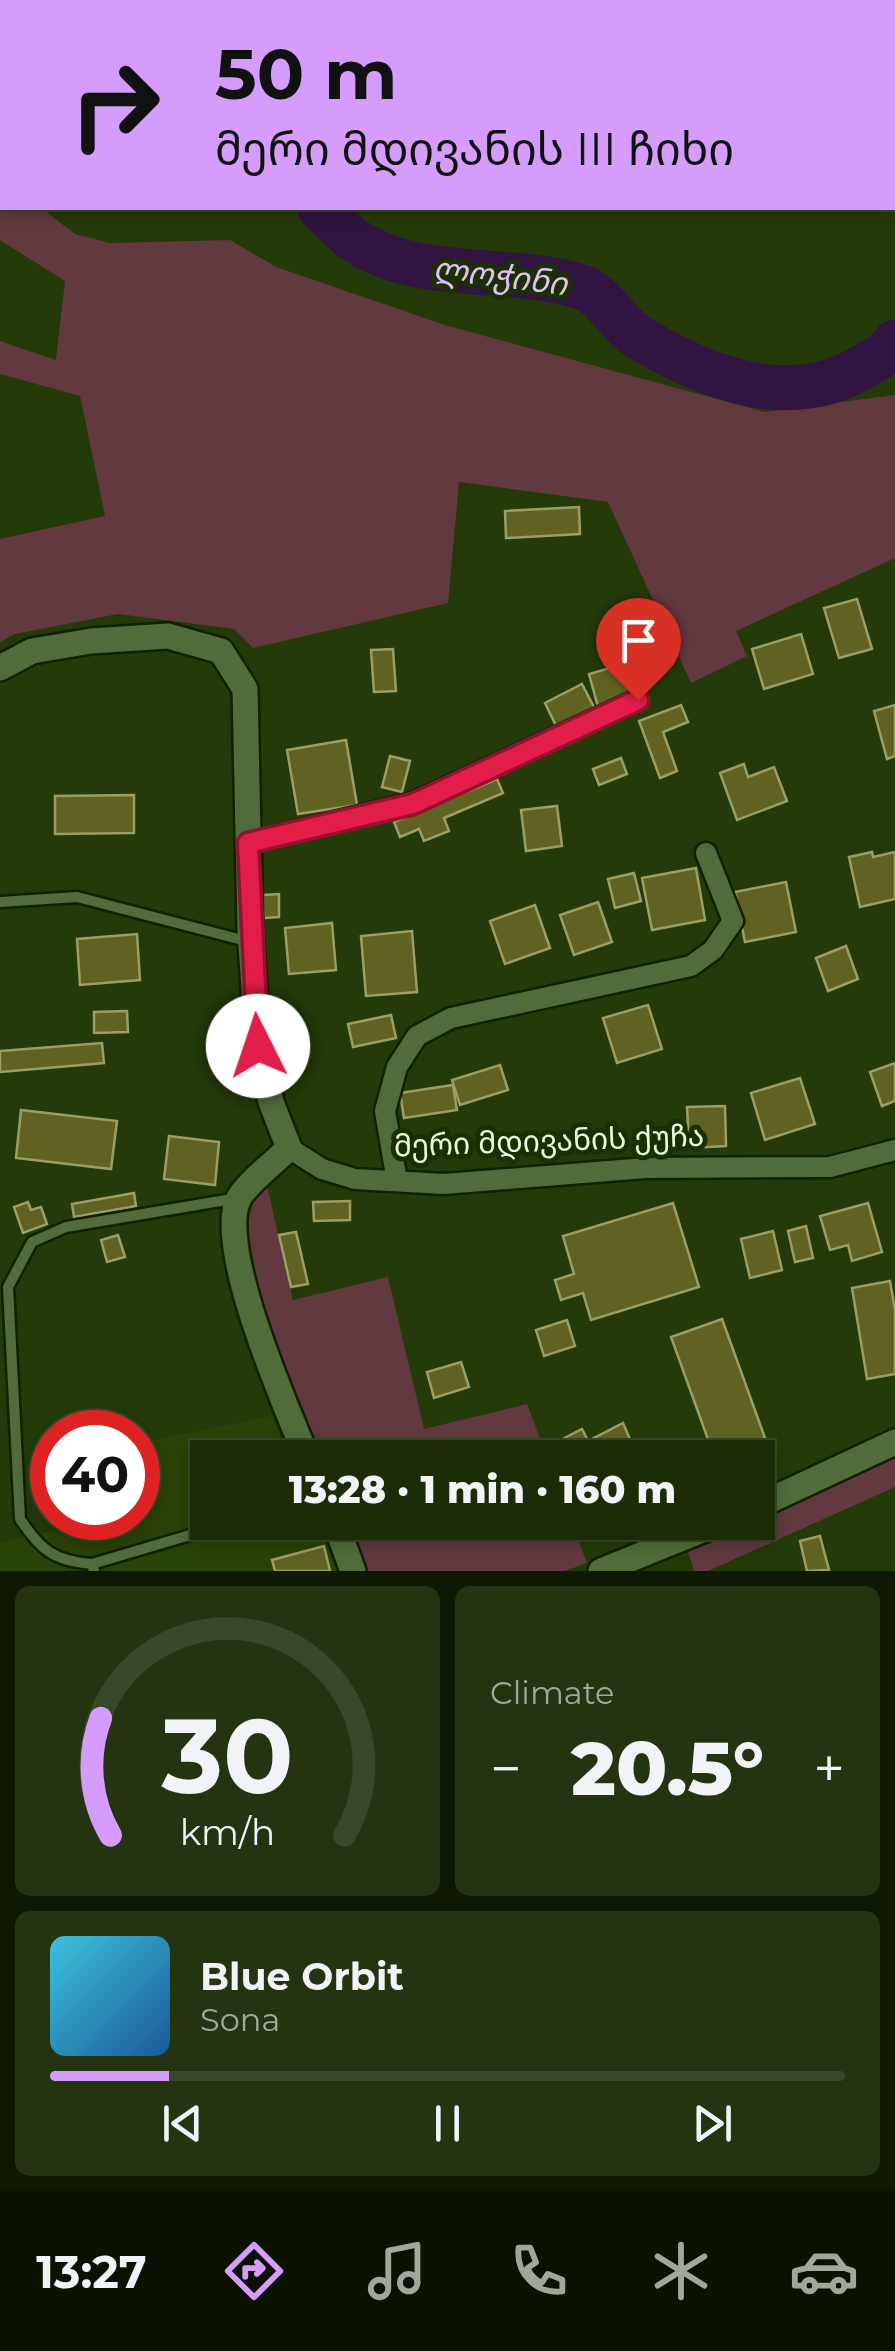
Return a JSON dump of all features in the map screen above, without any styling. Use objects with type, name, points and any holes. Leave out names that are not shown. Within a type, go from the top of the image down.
[{"type":"street","points":[[0,668],[32,650],[168,636],[221,650],[246,689],[251,942],[258,1046],[271,1102],[288,1148],[239,1198],[234,1226],[246,1296],[268,1364],[300,1440]]},
{"type":"street","points":[[248,843],[413,804],[638,700]]},
{"type":"street","points":[[397,1181],[385,1111],[398,1067],[417,1036],[451,1018],[691,966],[713,950],[733,921],[706,853]]},
{"type":"street","name":"მერი მდივანის ქუჩა","points":[[288,1148],[322,1169],[355,1178],[444,1184],[646,1168],[830,1167],[895,1150]]},
{"type":"street","points":[[775,1498],[895,1442]]},
{"type":"street","points":[[342,1540],[353,1571]]},
{"type":"street","points":[[601,1571],[678,1540]]},
{"type":"lane","points":[[0,902],[77,898],[251,942]]},
{"type":"lane","points":[[190,1536],[93,1568],[65,1562],[32,1537],[20,1520],[5,1332],[8,1288],[32,1242],[66,1227],[239,1198]]},
{"type":"shaded area","points":[[0,210],[44,210],[75,234],[110,243],[230,240],[276,267],[448,326],[765,412],[895,395],[895,558],[736,631],[747,656],[691,683],[608,502],[459,482],[448,603],[253,648],[234,629],[118,614],[15,634],[0,642],[0,539],[105,516],[80,396],[0,374],[0,341],[56,360],[65,281],[0,240]]},
{"type":"shaded area","points":[[266,1181],[293,1300],[388,1277],[424,1429],[527,1404],[541,1440],[313,1440],[270,1343],[245,1235],[255,1194]]},
{"type":"shaded area","points":[[271,1416],[282,1440],[190,1440],[190,1540],[323,1540],[337,1571],[0,1571],[0,1542],[30,1536],[30,1540],[160,1540],[160,1439]]},
{"type":"shaded area","points":[[895,1453],[895,1487],[708,1571],[694,1571],[687,1549],[707,1540],[775,1540],[775,1508]]},
{"type":"shaded area","points":[[351,1540],[578,1540],[587,1563],[565,1571],[357,1571]]},
{"type":"building","points":[[579,507],[580,534],[506,538],[505,511]]},
{"type":"building","points":[[857,599],[872,649],[839,658],[824,608]]},
{"type":"building","points":[[666,623],[678,647],[632,671],[619,647]]},
{"type":"building","points":[[801,634],[813,674],[764,689],[752,649]]},
{"type":"building","points":[[393,649],[396,691],[374,692],[371,650]]},
{"type":"building","points":[[624,664],[633,697],[598,707],[589,674]]},
{"type":"building","points":[[582,684],[596,711],[558,730],[545,703]]},
{"type":"building","points":[[681,705],[688,722],[663,732],[677,771],[660,778],[639,721]]},
{"type":"building","points":[[895,705],[895,756],[887,759],[874,711]]},
{"type":"building","points":[[346,740],[357,805],[298,814],[287,750]]},
{"type":"building","points":[[390,756],[410,761],[402,792],[382,787]]},
{"type":"building","points":[[621,758],[627,774],[599,785],[593,769]]},
{"type":"building","points":[[744,764],[748,777],[774,767],[787,801],[737,820],[720,773]]},
{"type":"building","points":[[497,779],[503,793],[444,818],[449,831],[424,841],[419,829],[400,837],[394,822]]},
{"type":"building","points":[[134,795],[134,833],[55,834],[55,796]]},
{"type":"building","points":[[557,806],[562,846],[526,851],[521,810]]},
{"type":"building","points":[[872,852],[873,857],[895,852],[895,899],[860,907],[849,857]]},
{"type":"building","points":[[696,868],[705,920],[652,930],[642,878]]},
{"type":"building","points":[[634,873],[641,901],[615,908],[608,879]]},
{"type":"building","points":[[786,882],[796,932],[745,942],[735,892]]},
{"type":"building","points":[[279,894],[279,917],[264,918],[263,895]]},
{"type":"building","points":[[598,902],[612,942],[574,955],[560,915]]},
{"type":"building","points":[[535,905],[550,948],[505,964],[490,921]]},
{"type":"building","points":[[332,923],[336,970],[289,974],[285,928]]},
{"type":"building","points":[[412,931],[417,992],[366,996],[361,936]]},
{"type":"building","points":[[137,934],[140,980],[80,985],[77,939]]},
{"type":"building","points":[[846,946],[858,979],[828,991],[816,958]]},
{"type":"building","points":[[648,1005],[662,1049],[617,1063],[603,1018]]},
{"type":"building","points":[[127,1011],[128,1032],[94,1033],[94,1012]]},
{"type":"building","points":[[391,1015],[396,1038],[353,1047],[348,1024]]},
{"type":"building","points":[[102,1043],[104,1063],[0,1072],[0,1051]]},
{"type":"building","points":[[895,1063],[895,1101],[882,1106],[870,1072]]},
{"type":"building","points":[[500,1065],[508,1090],[460,1105],[452,1080]]},
{"type":"building","points":[[800,1078],[815,1124],[765,1140],[751,1093]]},
{"type":"building","points":[[453,1085],[457,1110],[404,1118],[400,1093]]},
{"type":"building","points":[[725,1106],[726,1146],[689,1148],[687,1107]]},
{"type":"building","points":[[21,1110],[117,1121],[111,1169],[16,1158]]},
{"type":"building","points":[[169,1136],[219,1142],[215,1185],[164,1179]]},
{"type":"building","points":[[134,1193],[136,1206],[74,1217],[72,1204]]},
{"type":"building","points":[[350,1201],[350,1220],[314,1221],[313,1202]]},
{"type":"building","points":[[28,1202],[31,1210],[41,1207],[47,1224],[23,1233],[14,1207]]},
{"type":"building","points":[[673,1203],[699,1287],[591,1320],[583,1293],[561,1300],[555,1280],[574,1274],[563,1236]]},
{"type":"building","points":[[868,1203],[882,1252],[852,1261],[848,1245],[830,1250],[820,1216]]},
{"type":"building","points":[[806,1226],[813,1258],[795,1262],[788,1231]]},
{"type":"building","points":[[773,1231],[782,1270],[750,1278],[741,1239]]},
{"type":"building","points":[[296,1232],[308,1284],[291,1287],[279,1235]]},
{"type":"building","points":[[118,1235],[125,1257],[107,1262],[101,1240]]},
{"type":"building","points":[[890,1281],[895,1310],[895,1374],[867,1379],[852,1288]]},
{"type":"building","points":[[722,1319],[765,1438],[708,1440],[671,1337]]},
{"type":"building","points":[[567,1320],[575,1346],[544,1356],[536,1330]]},
{"type":"building","points":[[461,1362],[469,1387],[434,1398],[427,1372]]},
{"type":"building","points":[[623,1423],[630,1440],[590,1440]]},
{"type":"building","points":[[582,1429],[588,1440],[561,1440]]},
{"type":"building","points":[[820,1536],[829,1570],[807,1571],[800,1541]]},
{"type":"building","points":[[324,1546],[330,1571],[275,1571],[272,1560]]},
{"type":"waterway","name":"ლოჭინი","points":[[322,210],[359,243],[412,264],[526,276],[582,287],[597,296],[638,337],[663,352],[718,376],[746,383],[803,387],[832,381],[879,358],[895,342]]},
{"type":"route","points":[[258,1046],[248,843],[413,804],[638,700]]}]
